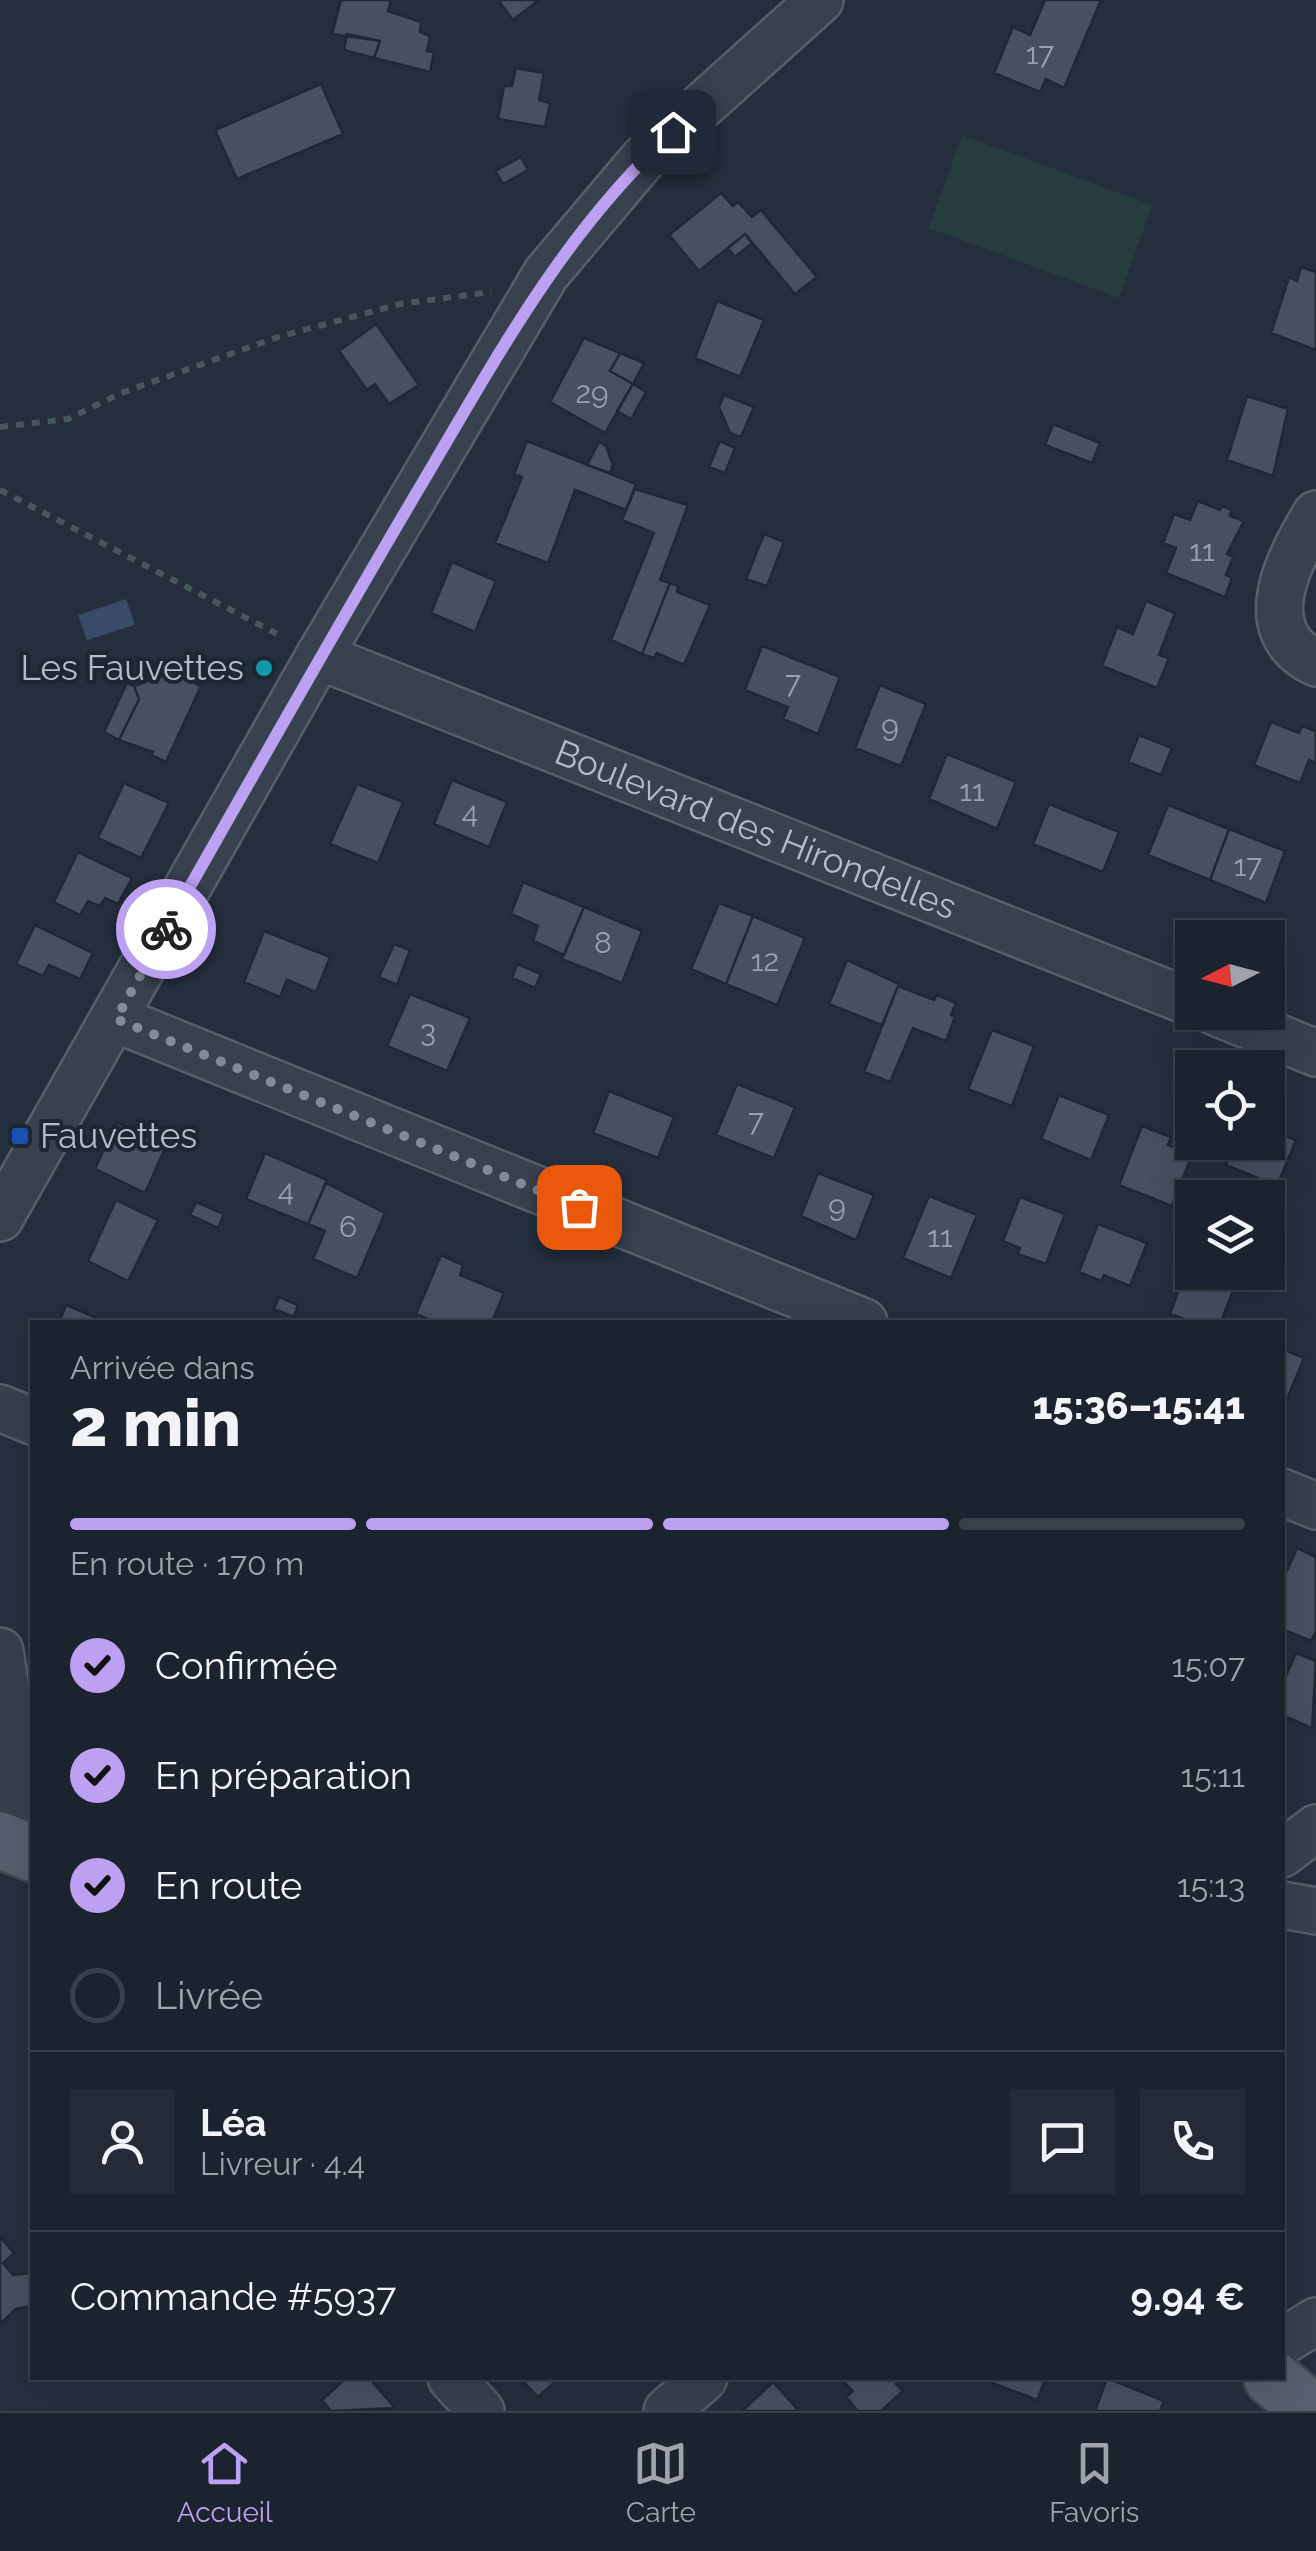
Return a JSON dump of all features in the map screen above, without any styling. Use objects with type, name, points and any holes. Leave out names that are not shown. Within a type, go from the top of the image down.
[{"type":"main road","points":[[1285,2365],[1316,2373]]},
{"type":"main road","points":[[1274,2380],[1311,2411]]},
{"type":"street","points":[[0,1218],[320,656],[546,274],[644,158],[820,0]]},
{"type":"street","points":[[1316,514],[1287,563],[1279,589],[1289,638],[1316,663]]},
{"type":"street","name":"Boulevard des Hirondelles","points":[[320,656],[1175,996]]},
{"type":"street","points":[[116,1019],[859,1320]]},
{"type":"street","points":[[1261,1030],[1316,1052]]},
{"type":"street","points":[[0,1408],[30,1420]]},
{"type":"street","points":[[1285,1493],[1316,1506]]},
{"type":"street","points":[[0,1651],[23,1801],[15,1846]]},
{"type":"street","points":[[1285,1852],[1316,1828]]},
{"type":"street","points":[[1285,1905],[1316,1910]]},
{"type":"street","points":[[1285,2340],[1316,2321]]},
{"type":"street","points":[[452,2380],[482,2411]]},
{"type":"street","points":[[667,2411],[702,2380]]},
{"type":"path","points":[[0,427],[68,419],[122,393],[278,336],[400,304],[480,290],[532,298]]},
{"type":"path","points":[[0,490],[320,656]]},
{"type":"green space","points":[[962,135],[1152,205],[1119,298],[929,228]]},
{"type":"water","points":[[126,599],[135,625],[87,640],[78,615]]},
{"type":"building","points":[[341,0],[391,0],[388,11],[421,22],[420,32],[430,36],[427,51],[434,52],[430,72],[374,58],[380,41],[332,34]]},
{"type":"building","points":[[498,0],[539,0],[513,20]]},
{"type":"building","points":[[1045,0],[1101,0],[1064,88],[1046,79],[1040,92],[994,73],[1013,27],[1030,35]]},
{"type":"building","points":[[347,34],[380,41],[374,58],[344,50]]},
{"type":"building","points":[[516,68],[544,73],[539,100],[550,103],[545,127],[498,119],[504,86],[512,86]]},
{"type":"building","points":[[321,84],[343,134],[237,179],[215,130]]},
{"type":"building","points":[[521,157],[528,170],[503,184],[495,171]]},
{"type":"building","points":[[721,193],[733,206],[738,202],[752,217],[761,210],[817,277],[795,294],[745,234],[699,271],[669,235]]},
{"type":"building","points":[[745,234],[752,243],[735,257],[728,248]]},
{"type":"building","points":[[1301,267],[1316,272],[1316,350],[1271,333],[1289,277],[1297,281]]},
{"type":"building","points":[[717,301],[764,320],[740,377],[695,358]]},
{"type":"building","points":[[376,324],[419,385],[389,404],[375,384],[367,390],[339,351]]},
{"type":"building","points":[[584,338],[620,353],[610,371],[633,384],[605,433],[550,402]]},
{"type":"building","points":[[620,353],[644,363],[633,384],[610,371]]},
{"type":"building","points":[[633,384],[646,392],[631,419],[617,411]]},
{"type":"building","points":[[724,395],[754,407],[741,437],[730,433],[719,407]]},
{"type":"building","points":[[1247,396],[1288,409],[1273,476],[1227,460]]},
{"type":"building","points":[[1053,424],[1100,443],[1092,463],[1045,445]]},
{"type":"building","points":[[527,441],[636,484],[626,510],[575,490],[548,563],[495,543],[522,477],[514,474]]},
{"type":"building","points":[[720,441],[735,448],[725,473],[709,467]]},
{"type":"building","points":[[599,442],[606,446],[613,465],[610,473],[587,465]]},
{"type":"building","points":[[635,489],[688,505],[660,580],[670,583],[642,654],[611,640],[654,533],[622,520]]},
{"type":"building","points":[[1198,501],[1220,510],[1222,506],[1232,510],[1230,516],[1244,521],[1227,554],[1233,557],[1226,575],[1232,578],[1225,597],[1166,573],[1176,548],[1163,543],[1174,514],[1190,520]]},
{"type":"building","points":[[764,534],[784,542],[767,586],[746,579]]},
{"type":"building","points":[[452,562],[496,581],[475,632],[431,613]]},
{"type":"building","points":[[670,583],[678,586],[677,592],[710,605],[684,665],[657,653],[654,658],[642,654]]},
{"type":"building","points":[[1146,601],[1175,613],[1159,655],[1169,658],[1157,688],[1102,666],[1117,627],[1133,634]]},
{"type":"building","points":[[762,646],[840,677],[818,734],[783,719],[788,707],[745,690]]},
{"type":"building","points":[[168,674],[172,682],[184,678],[201,686],[166,762],[151,755],[153,752],[119,740],[139,699],[134,686]]},
{"type":"building","points":[[127,683],[134,686],[139,699],[119,740],[104,732]]},
{"type":"building","points":[[880,685],[926,704],[901,766],[855,748]]},
{"type":"building","points":[[1271,722],[1299,733],[1302,726],[1316,731],[1316,763],[1309,760],[1300,783],[1254,765]]},
{"type":"building","points":[[1139,735],[1172,748],[1161,775],[1128,762]]},
{"type":"building","points":[[947,754],[1016,782],[997,829],[929,799]]},
{"type":"building","points":[[452,780],[507,802],[489,847],[434,824]]},
{"type":"building","points":[[124,783],[169,803],[141,858],[98,838]]},
{"type":"building","points":[[357,784],[403,802],[378,863],[330,844]]},
{"type":"building","points":[[1049,804],[1119,832],[1103,872],[1033,844]]},
{"type":"building","points":[[1168,805],[1229,829],[1210,880],[1148,855]]},
{"type":"building","points":[[1229,829],[1285,851],[1266,903],[1210,880]]},
{"type":"building","points":[[78,852],[132,878],[118,904],[105,898],[100,906],[88,901],[80,915],[54,902]]},
{"type":"building","points":[[523,882],[584,907],[564,955],[533,941],[538,926],[511,914]]},
{"type":"building","points":[[719,903],[753,916],[726,984],[691,969]]},
{"type":"building","points":[[584,907],[642,931],[622,983],[562,959]]},
{"type":"building","points":[[753,916],[805,938],[777,1005],[726,984]]},
{"type":"building","points":[[35,925],[93,953],[80,979],[49,965],[43,976],[16,964]]},
{"type":"building","points":[[264,931],[330,957],[316,992],[287,980],[280,997],[244,982]]},
{"type":"building","points":[[394,944],[410,950],[397,985],[379,977]]},
{"type":"building","points":[[847,960],[899,984],[882,1025],[829,1004]]},
{"type":"building","points":[[517,964],[541,974],[535,988],[512,978]]},
{"type":"building","points":[[898,986],[934,1000],[937,995],[956,1003],[951,1015],[955,1017],[946,1041],[913,1028],[890,1082],[864,1072]]},
{"type":"building","points":[[410,994],[470,1018],[447,1071],[387,1046]]},
{"type":"building","points":[[992,1030],[1034,1046],[1012,1106],[968,1089]]},
{"type":"building","points":[[737,1084],[795,1107],[774,1158],[716,1135]]},
{"type":"building","points":[[609,1091],[674,1117],[658,1158],[593,1133]]},
{"type":"building","points":[[1059,1095],[1109,1115],[1091,1160],[1041,1139]]},
{"type":"building","points":[[116,1122],[166,1146],[145,1193],[95,1169]]},
{"type":"building","points":[[1142,1126],[1171,1137],[1168,1145],[1175,1148],[1175,1160],[1190,1160],[1182,1180],[1175,1180],[1172,1206],[1119,1185]]},
{"type":"building","points":[[1285,1136],[1296,1140],[1279,1180],[1262,1180],[1226,1165],[1228,1160],[1285,1160]]},
{"type":"building","points":[[265,1153],[327,1180],[308,1224],[246,1199]]},
{"type":"building","points":[[818,1173],[874,1195],[856,1240],[801,1216]]},
{"type":"building","points":[[326,1183],[385,1213],[357,1278],[313,1259],[325,1231],[308,1224]]},
{"type":"building","points":[[929,1196],[977,1215],[951,1278],[903,1258]]},
{"type":"building","points":[[1020,1197],[1065,1214],[1046,1264],[1018,1254],[1020,1248],[1003,1241]]},
{"type":"building","points":[[116,1200],[158,1220],[128,1281],[88,1261]]},
{"type":"building","points":[[196,1202],[224,1214],[218,1228],[190,1215]]},
{"type":"building","points":[[1098,1224],[1147,1243],[1130,1286],[1104,1275],[1101,1281],[1079,1272]]},
{"type":"building","points":[[441,1255],[463,1265],[460,1275],[504,1293],[493,1320],[430,1320],[416,1314]]},
{"type":"building","points":[[1179,1290],[1233,1290],[1222,1320],[1186,1320],[1170,1314]]},
{"type":"building","points":[[279,1297],[298,1305],[294,1317],[274,1309]]},
{"type":"building","points":[[66,1305],[102,1320],[60,1320]]},
{"type":"building","points":[[1285,1350],[1304,1358],[1285,1404]]},
{"type":"building","points":[[1297,1548],[1316,1557],[1316,1631],[1311,1641],[1285,1630],[1285,1575]]},
{"type":"building","points":[[1296,1653],[1316,1661],[1312,1728],[1285,1716],[1285,1678]]},
{"type":"building","points":[[0,2237],[14,2253],[3,2263],[13,2275],[30,2273],[30,2306],[16,2309],[0,2324]]},
{"type":"building","points":[[344,2380],[371,2380],[395,2408],[331,2411],[322,2400]]},
{"type":"building","points":[[522,2380],[557,2380],[538,2397]]},
{"type":"building","points":[[842,2380],[901,2380],[896,2384],[903,2391],[881,2411],[858,2411],[846,2397],[853,2391]]},
{"type":"building","points":[[991,2380],[1045,2380],[1037,2400]]},
{"type":"building","points":[[1106,2380],[1164,2401],[1160,2411],[1095,2411]]},
{"type":"building","points":[[773,2382],[799,2411],[742,2411]]},
{"type":"way so far","points":[[166,929],[116,1019],[579,1207]]},
{"type":"place","name":"Les Fauvettes","points":[[264,668]]},
{"type":"place","name":"Fauvettes","points":[[20,1136]]},
{"type":"route","points":[[166,929],[320,656],[546,274],[644,158],[673,132]]}]
